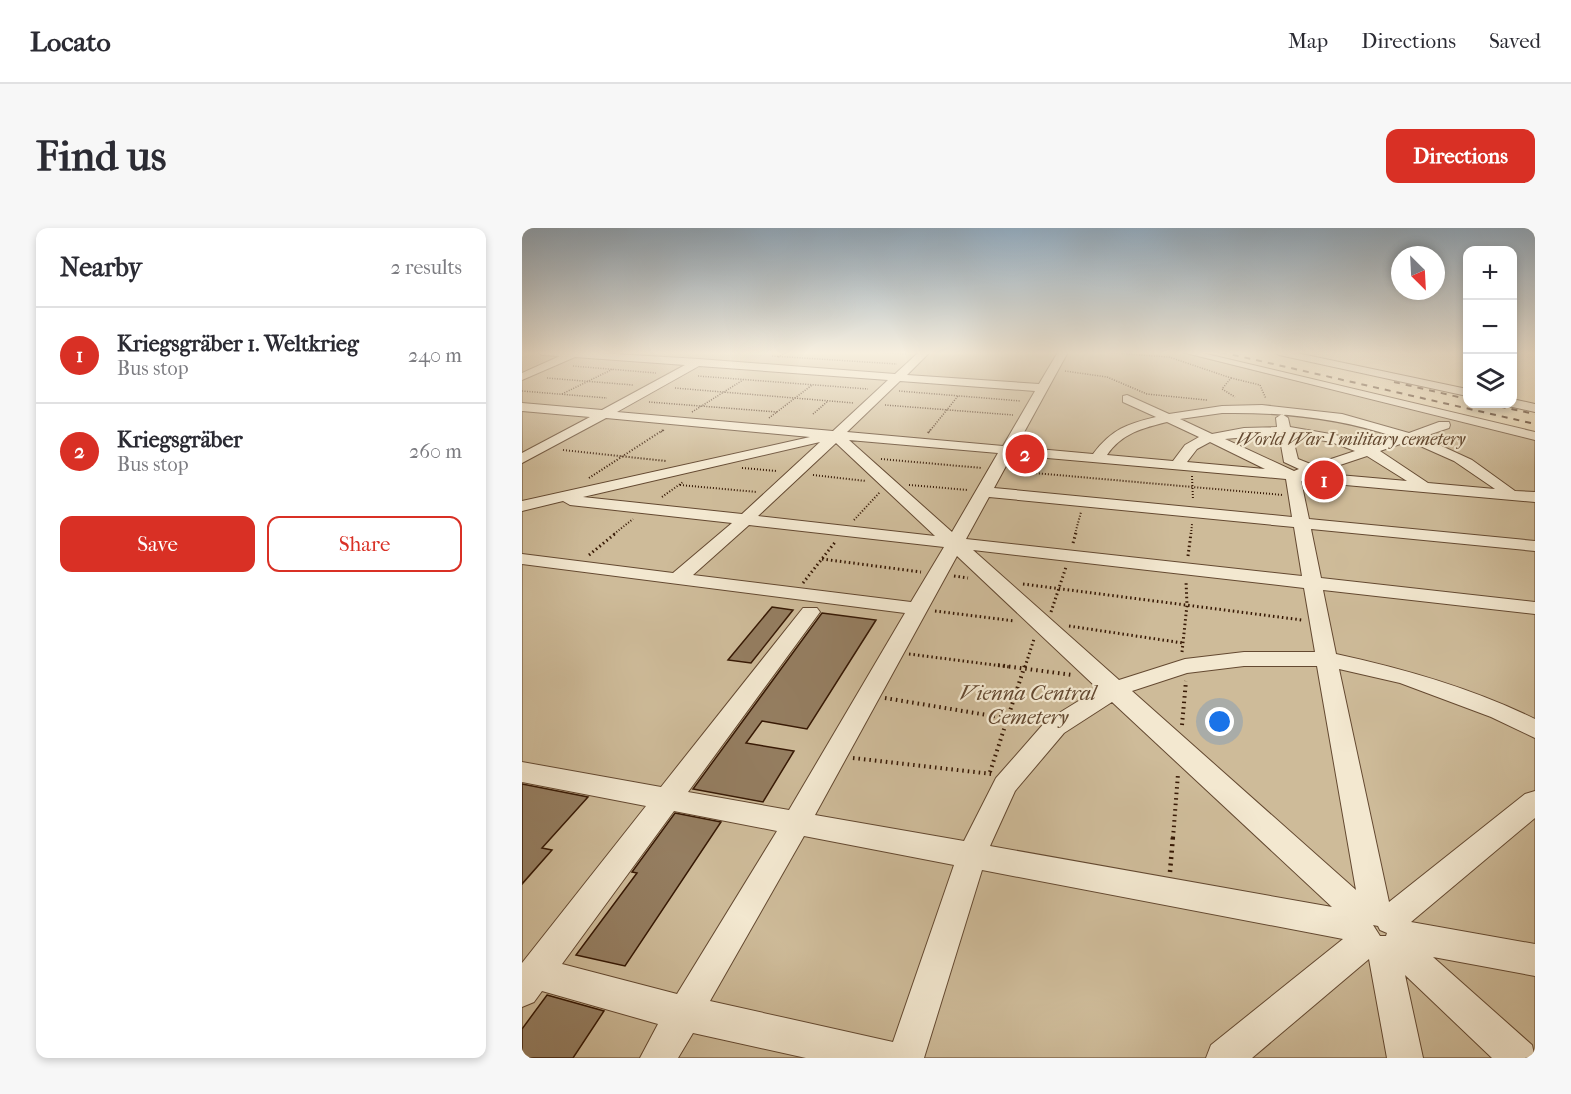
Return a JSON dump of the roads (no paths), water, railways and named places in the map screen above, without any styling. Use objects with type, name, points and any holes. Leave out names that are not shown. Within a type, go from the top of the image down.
[{"type":"street","points":[[522,459],[648,391]]},
{"type":"street","points":[[677,579],[745,520],[883,391]]},
{"type":"street","points":[[658,1058],[835,756],[936,574],[986,492],[1040,391]]},
{"type":"street","points":[[1347,391],[1535,436]]},
{"type":"street","points":[[1127,399],[1271,466],[1299,476],[1444,425]]},
{"type":"street","points":[[1517,404],[1535,408]]},
{"type":"street","points":[[527,408],[921,442],[1003,460],[1097,458],[1535,497]]},
{"type":"street","points":[[1097,458],[1112,439],[1133,427],[1165,417],[1229,410],[1281,411],[1362,424],[1409,437],[1483,471],[1511,495]]},
{"type":"street","points":[[1281,411],[1284,430],[1299,476],[1302,523],[1359,835],[1405,1058]]},
{"type":"street","points":[[1178,465],[1184,454],[1196,444],[1210,438],[1245,431],[1284,430],[1318,436],[1369,451],[1407,473],[1424,487]]},
{"type":"street","points":[[836,435],[1519,1058]]},
{"type":"street","points":[[522,506],[836,435]]},
{"type":"street","points":[[986,492],[1535,546]]},
{"type":"street","points":[[522,495],[1535,608]]},
{"type":"street","points":[[522,559],[677,579],[802,603],[917,609]]},
{"type":"street","points":[[802,603],[667,798],[528,981],[887,1058]]},
{"type":"street","points":[[906,1058],[972,854],[1005,785],[1000,775],[1055,727],[1110,685],[1185,666],[1244,659],[1328,659],[1406,678],[1499,711],[1535,729]]},
{"type":"street","points":[[522,772],[1535,960]]},
{"type":"street","points":[[1224,1058],[1535,802]]},
{"type":"railway","points":[[1390,391],[1535,424]]},
{"type":"railway","points":[[1432,391],[1463,398]]},
{"type":"railway","points":[[1507,408],[1535,414]]},
{"type":"place","name":"Kriegsgräber","points":[[1025,454]]},
{"type":"place","name":"Kriegsgräber 1. Weltkrieg","points":[[1324,480]]},
{"type":"park label","name":"World War I military cemetery","points":[[1351,439]]},
{"type":"park label","name":"Vienna Central Cemetery","points":[[1028,705]]}]
